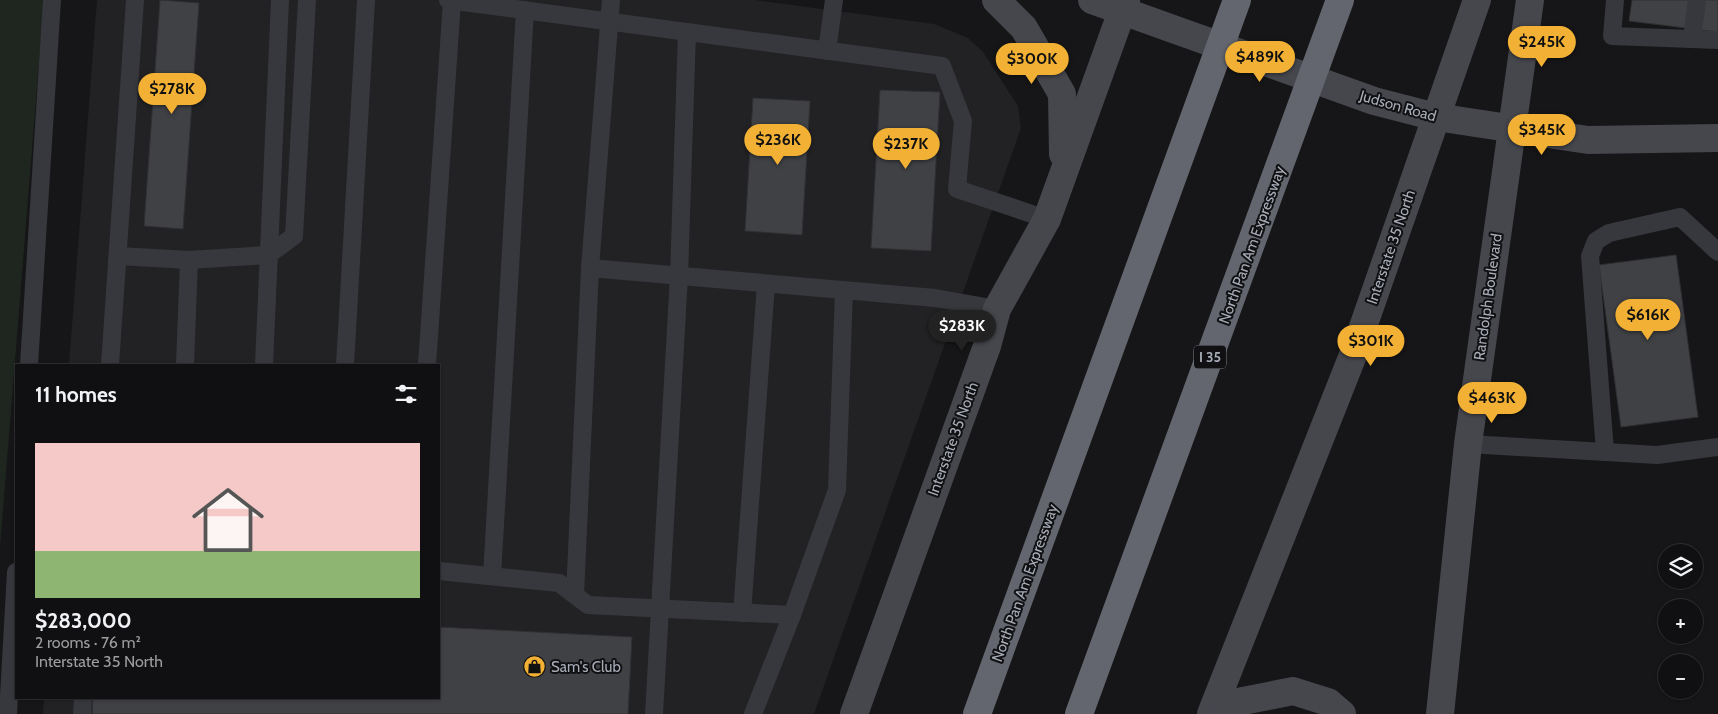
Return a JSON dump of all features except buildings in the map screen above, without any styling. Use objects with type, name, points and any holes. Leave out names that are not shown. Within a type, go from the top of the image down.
[{"type":"highway","name":"North Pan Am Expressway","points":[[977,714],[1237,0]]},
{"type":"highway","name":"North Pan Am Expressway","points":[[1079,714],[1340,0]]},
{"type":"main road","points":[[996,0],[1024,28],[1062,94],[1064,170]]},
{"type":"main road","name":"Judson Road","points":[[1092,0],[1124,5],[1161,25],[1374,101],[1436,117],[1511,130],[1588,140],[1718,138]]},
{"type":"main road","name":"Interstate 35 North","points":[[1211,714],[1355,350],[1477,0]]},
{"type":"main road","name":"Randolph Boulevard","points":[[1440,714],[1468,444],[1530,0]]},
{"type":"main road","name":"Interstate 35 North","points":[[854,714],[987,346],[997,309],[1047,218],[1124,5]]},
{"type":"main road","points":[[1226,714],[1238,702],[1293,691],[1328,702],[1342,714]]},
{"type":"lane","points":[[29,364],[52,0]]},
{"type":"lane","points":[[110,364],[135,0]]},
{"type":"lane","points":[[264,364],[280,0]]},
{"type":"lane","points":[[118,256],[189,260],[268,256],[294,236],[307,0]]},
{"type":"lane","points":[[345,364],[366,0]]},
{"type":"lane","points":[[448,0],[942,66],[963,121],[957,189],[1047,218]]},
{"type":"lane","points":[[427,364],[452,0]]},
{"type":"lane","points":[[575,594],[590,268],[610,0]]},
{"type":"lane","points":[[828,51],[834,0]]},
{"type":"lane","points":[[1615,0],[1612,36],[1718,40]]},
{"type":"lane","points":[[1692,39],[1697,0]]},
{"type":"lane","points":[[492,576],[525,10]]},
{"type":"lane","points":[[654,714],[680,276],[687,32]]},
{"type":"lane","points":[[1605,452],[1590,256],[1596,241],[1609,233],[1680,217],[1718,252]]},
{"type":"lane","points":[[185,364],[189,260]]},
{"type":"lane","points":[[590,268],[935,298],[997,309]]},
{"type":"lane","points":[[742,613],[766,284]]},
{"type":"lane","points":[[753,714],[792,616],[837,490],[844,290]]},
{"type":"lane","points":[[1468,444],[1656,455],[1718,447]]},
{"type":"lane","points":[[440,571],[559,582],[588,605],[792,616]]},
{"type":"lane","points":[[8,714],[15,590]]},
{"type":"lane","points":[[82,714],[83,699]]},
{"type":"shaded area","points":[[0,0],[44,0],[0,547]]},
{"type":"shaded area","points":[[97,0],[754,0],[934,24],[968,38],[983,52],[1018,106],[1021,128],[814,714],[43,714],[44,699],[440,699],[440,364],[69,364]]},
{"type":"place","name":"Sam's Club","points":[[535,667]]}]
